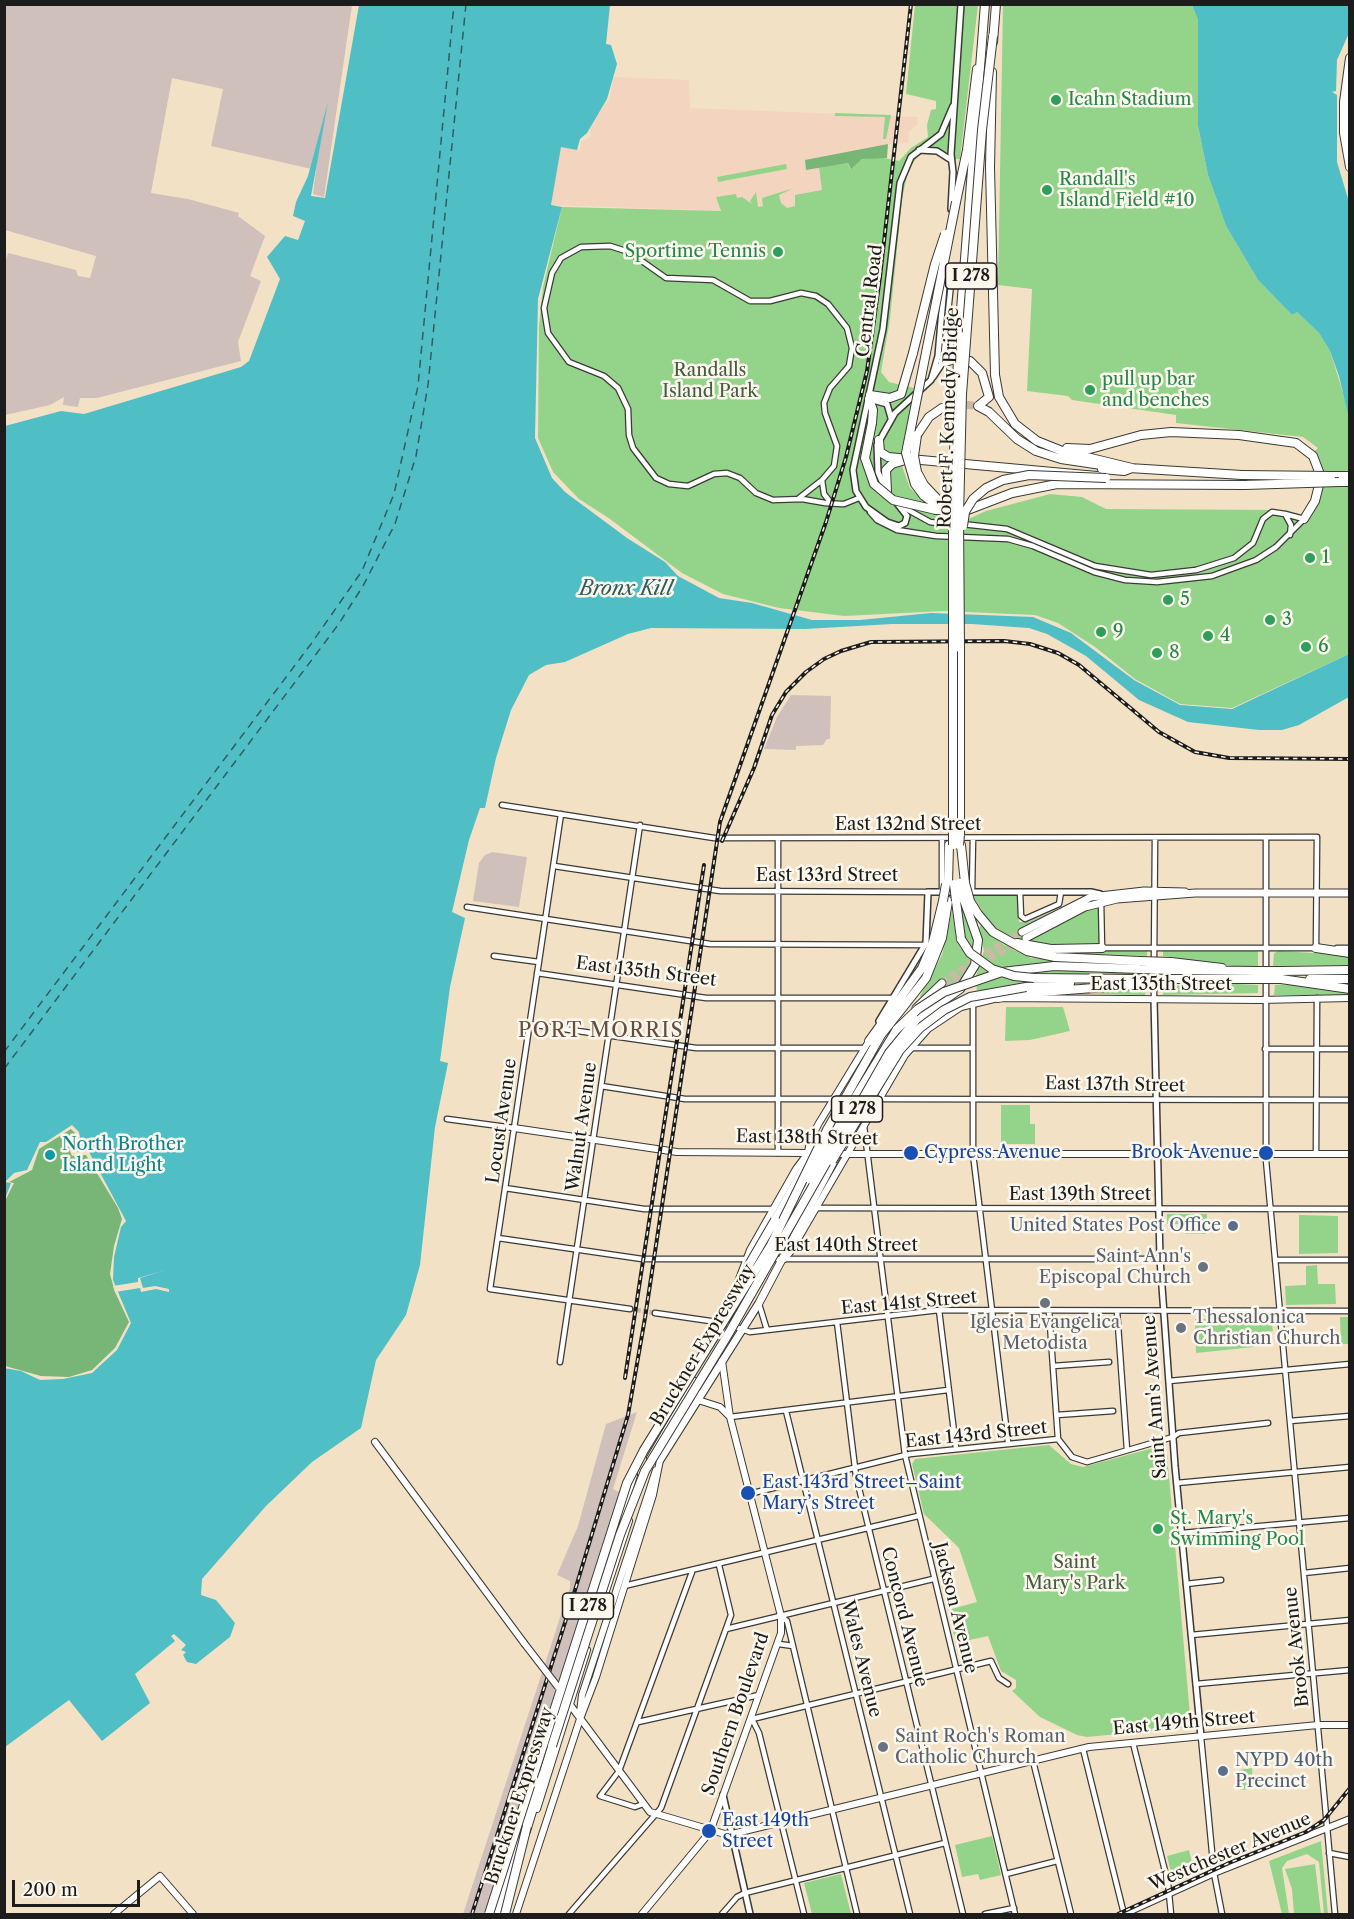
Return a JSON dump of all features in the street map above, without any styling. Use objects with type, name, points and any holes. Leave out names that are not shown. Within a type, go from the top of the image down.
[{"type":"highway","name":"Robert F. Kennedy Bridge","points":[[955,845],[951,818],[952,566],[956,390],[985,4]]},
{"type":"highway","name":"Robert F. Kennedy Bridge","points":[[955,845],[960,835],[959,517],[962,386],[982,130],[996,4]]},
{"type":"highway","points":[[993,36],[989,159],[995,380],[999,398],[1008,415],[1023,432],[1037,441],[1062,451],[1132,468]]},
{"type":"highway","points":[[937,508],[915,484],[906,453],[967,150],[982,44]]},
{"type":"highway","points":[[1350,58],[1344,102],[1344,133],[1350,167]]},
{"type":"highway","points":[[956,202],[935,264],[902,393],[895,398],[870,397],[874,413],[866,462],[874,484],[893,500],[956,511],[974,508],[1005,495],[1042,486],[1086,482],[1350,482]]},
{"type":"highway","points":[[943,362],[958,357],[974,364],[986,379],[988,399],[978,406],[993,415],[1022,442],[1042,454],[1068,460],[1132,468],[1218,475],[1350,476]]},
{"type":"highway","points":[[906,383],[915,396]]},
{"type":"highway","points":[[942,408],[921,428],[914,456],[920,479],[940,501],[947,514],[952,566]]},
{"type":"highway","points":[[1037,441],[1084,449],[1162,432],[1260,438],[1296,444],[1315,459],[1320,471],[1320,486],[1304,519]]},
{"type":"highway","points":[[879,440],[879,451],[884,456],[912,460],[1124,471],[1132,468]]},
{"type":"highway","points":[[886,491],[885,474],[888,466],[912,460]]},
{"type":"highway","points":[[1020,466],[1106,478]]},
{"type":"highway","points":[[960,648],[963,520],[973,499],[992,485],[1015,477],[1035,475],[1106,478],[1146,483]]},
{"type":"highway","points":[[955,845],[952,885],[959,899],[996,935],[1017,947],[1042,955],[1140,965],[1241,971],[1257,975]]},
{"type":"highway","name":"Bruckner Expressway","points":[[497,1914],[620,1535],[640,1482],[810,1206],[898,1040],[916,1020],[960,988],[973,971],[979,951],[978,937],[952,885],[948,868],[955,845]]},
{"type":"highway","points":[[959,899],[961,939],[970,953],[992,969],[1034,982]]},
{"type":"highway","points":[[866,1045],[922,968],[933,942],[959,899]]},
{"type":"highway","name":"Bruckner Expressway","points":[[490,1914],[627,1483],[644,1450],[727,1322],[771,1245],[845,1097],[885,1030],[916,993],[932,967],[959,899]]},
{"type":"highway","points":[[996,935],[1018,944],[1041,948],[1102,948]]},
{"type":"highway","points":[[1316,948],[1350,952]]},
{"type":"highway","points":[[771,1245],[886,1044],[912,1013],[944,992],[991,975],[1038,967],[1140,965]]},
{"type":"highway","points":[[1281,975],[1350,970]]},
{"type":"highway","points":[[1281,975],[1350,989]]},
{"type":"highway","points":[[998,999],[1026,993],[1172,979],[1281,975],[1350,979]]},
{"type":"highway","points":[[810,1206],[900,1050],[920,1028],[945,1010],[970,997],[1034,982],[1126,979],[1146,981]]},
{"type":"highway","points":[[727,1322],[750,1263],[809,1160],[808,1153]]},
{"type":"highway","points":[[504,1914],[527,1826]]},
{"type":"main road","points":[[1024,935],[1078,902],[1101,898],[1154,893],[1350,893]]},
{"type":"main road","points":[[490,1914],[564,1698],[635,1473],[657,1433],[767,1259],[894,1035],[915,1009],[944,986],[896,1042],[853,1117],[837,1154],[785,1250],[784,1259],[759,1303],[660,1460],[647,1493],[582,1695],[580,1719]]},
{"type":"main road","name":"East 135th Street","points":[[810,1206],[848,1154],[910,1048],[935,1023],[973,1003],[998,999],[1350,998]]},
{"type":"main road","points":[[808,1153],[810,1140],[866,1045]]},
{"type":"main road","points":[[650,1458],[727,1322],[746,1259],[774,1209],[808,1153],[849,1111]]},
{"type":"main road","name":"East 138th Street","points":[[514,1128],[677,1152],[1350,1154]]},
{"type":"main road","name":"Southern Boulevard","points":[[642,1914],[710,1832],[778,1644],[781,1616],[730,1417],[722,1360]]},
{"type":"main road","points":[[695,1382],[698,1400]]},
{"type":"main road","points":[[698,1400],[720,1407],[730,1417]]},
{"type":"main road","points":[[504,1914],[657,1433]]},
{"type":"main road","name":"East 149th Street","points":[[375,1442],[643,1804],[655,1814],[710,1832],[732,1835],[1083,1749],[1318,1725],[1350,1725]]},
{"type":"main road","points":[[516,1914],[653,1496],[660,1460]]},
{"type":"main road","points":[[607,1563],[624,1535]]},
{"type":"main road","name":"Westchester Avenue","points":[[1124,1914],[1214,1873],[1350,1819]]},
{"type":"main road","points":[[118,1913],[160,1876],[193,1914]]},
{"type":"street","name":"Central Road","points":[[931,380],[938,356],[952,197],[953,106],[961,4]]},
{"type":"street","name":"Central Road","points":[[870,512],[859,498],[853,470],[870,397],[887,303],[900,183],[908,160],[944,130],[953,106]]},
{"type":"street","points":[[919,150],[937,151],[951,160]]},
{"type":"street","points":[[796,499],[822,480],[834,466],[837,446],[825,412],[825,399],[830,388],[849,366],[852,348],[847,328],[828,304],[816,297],[801,293],[767,302],[750,301],[712,280],[666,278],[629,252],[610,246],[581,247],[561,258],[554,268],[544,308],[548,333],[569,362],[604,376],[621,391],[628,409],[631,444],[652,475],[669,484],[682,486],[697,484],[714,474],[727,473],[740,477],[764,498],[778,501],[796,499],[847,504],[859,498]]},
{"type":"street","points":[[870,512],[891,524],[901,525],[907,516],[886,491],[876,462],[879,440],[891,418],[931,380],[943,362],[951,284],[944,284]]},
{"type":"street","points":[[870,397],[887,404],[891,418]]},
{"type":"street","points":[[822,480],[824,494],[831,503]]},
{"type":"street","points":[[870,512],[887,526],[903,531],[1008,539],[1033,546],[1094,572],[1117,578],[1167,582],[1212,576],[1235,569],[1263,556],[1290,535],[1304,519],[1275,512],[1265,516],[1253,543],[1230,561],[1170,574],[1117,572],[1059,552],[1011,530],[978,525],[936,524],[918,517],[898,504]]},
{"type":"street","points":[[1286,514],[1291,525],[1290,535]]},
{"type":"street","points":[[1008,539],[1011,530]]},
{"type":"street","points":[[1058,558],[1059,552]]},
{"type":"street","points":[[1230,561],[1231,567],[1235,569]]},
{"type":"street","points":[[1094,572],[1095,566]]},
{"type":"street","points":[[1212,576],[1213,566]]},
{"type":"street","points":[[1117,572],[1117,578]]},
{"type":"street","name":"East 132nd Street","points":[[502,805],[714,838],[1317,837],[1317,892]]},
{"type":"street","name":"Locust Avenue","points":[[561,814],[490,1289],[570,1300]]},
{"type":"street","name":"Walnut Avenue","points":[[560,1362],[640,825]]},
{"type":"street","points":[[778,838],[778,1153]]},
{"type":"street","points":[[942,838],[952,885]]},
{"type":"street","points":[[959,899],[973,838]]},
{"type":"street","name":"Saint Ann's Avenue","points":[[1155,838],[1154,999],[1160,1259],[1186,1584],[1214,1873],[1222,1914]]},
{"type":"street","name":"Brook Avenue","points":[[1266,838],[1266,1154],[1335,1914]]},
{"type":"street","name":"East 133rd Street","points":[[554,866],[713,890],[928,892],[952,885],[959,899],[1020,892],[1061,892],[1101,898]]},
{"type":"street","points":[[529,1024],[696,1048],[866,1045],[925,945],[928,892]]},
{"type":"street","points":[[1020,892],[1021,916],[1025,920],[1059,904],[1061,892]]},
{"type":"street","points":[[1316,948],[1317,892]]},
{"type":"street","points":[[1101,898],[1102,948],[1350,948]]},
{"type":"street","points":[[467,907],[710,944],[925,945]]},
{"type":"street","points":[[494,956],[539,962]]},
{"type":"street","name":"East 135th Street","points":[[537,973],[699,997],[895,998]]},
{"type":"street","points":[[1316,1154],[1317,998]]},
{"type":"street","points":[[973,1003],[973,1154],[1008,1442]]},
{"type":"street","points":[[910,1048],[972,1048]]},
{"type":"street","points":[[1265,1049],[1350,1049]]},
{"type":"street","points":[[601,1086],[685,1099],[834,1099]]},
{"type":"street","name":"East 137th Street","points":[[880,1099],[1350,1100]]},
{"type":"street","name":"East 138th Street","points":[[447,1119],[514,1128]]},
{"type":"street","name":"Jackson Avenue","points":[[864,1126],[905,1455],[933,1579],[1016,1914]]},
{"type":"street","points":[[505,1188],[644,1209],[774,1209]]},
{"type":"street","name":"East 139th Street","points":[[810,1206],[874,1209],[1350,1209]]},
{"type":"street","name":"East 140th Street","points":[[498,1239],[642,1259],[1160,1259]]},
{"type":"street","points":[[1275,1260],[1350,1260]]},
{"type":"street","points":[[570,1300],[630,1309]]},
{"type":"street","points":[[759,1303],[767,1330]]},
{"type":"street","points":[[939,1310],[956,1448]]},
{"type":"street","name":"East 141st Street","points":[[655,1313],[727,1322],[742,1330],[767,1330],[939,1310],[1350,1311]]},
{"type":"street","points":[[1049,1310],[1058,1439]]},
{"type":"street","points":[[1118,1311],[1127,1450]]},
{"type":"street","name":"Concord Avenue","points":[[837,1322],[855,1467],[868,1529],[963,1914]]},
{"type":"street","points":[[1053,1366],[1109,1362]]},
{"type":"street","points":[[1169,1381],[1350,1364]]},
{"type":"street","points":[[730,1417],[948,1390]]},
{"type":"street","name":"Wales Avenue","points":[[786,1411],[910,1914]]},
{"type":"street","points":[[1057,1415],[1113,1411]]},
{"type":"street","points":[[1290,1421],[1350,1416]]},
{"type":"street","name":"East 143rd Street","points":[[749,1494],[905,1455],[956,1448],[1058,1439],[1072,1457],[1087,1462],[1173,1437],[1179,1433],[1268,1423]]},
{"type":"street","points":[[1177,1483],[1350,1467]]},
{"type":"street","points":[[624,1587],[918,1516]]},
{"type":"street","points":[[1182,1533],[1350,1518]]},
{"type":"street","points":[[569,1914],[661,1808],[731,1615],[719,1565]]},
{"type":"street","points":[[1304,1573],[1350,1568]]},
{"type":"street","points":[[643,1804],[635,1807],[600,1796],[619,1771],[692,1572]]},
{"type":"street","points":[[726,1629],[933,1579]]},
{"type":"street","points":[[1186,1584],[1221,1580]]},
{"type":"street","points":[[781,1616],[787,1621],[857,1914]]},
{"type":"street","points":[[1191,1635],[1350,1620]]},
{"type":"street","points":[[778,1644],[793,1646]]},
{"type":"street","points":[[804,1914],[759,1733],[752,1719],[991,1661],[999,1678],[1008,1684]]},
{"type":"street","points":[[1196,1684],[1350,1670]]},
{"type":"street","points":[[638,1722],[759,1695]]},
{"type":"street","points":[[1133,1743],[1168,1883],[1171,1914]]},
{"type":"street","points":[[1083,1749],[1124,1914]]},
{"type":"street","points":[[1033,1761],[1071,1914]]},
{"type":"street","points":[[723,1795],[750,1914]]},
{"type":"street","points":[[722,1914],[737,1897],[745,1893],[945,1843]]},
{"type":"street","points":[[1329,1853],[1350,1857]]},
{"type":"street","points":[[1006,1874],[1057,1861]]},
{"type":"street","points":[[985,1914],[1014,1908]]},
{"type":"shaded area","points":[[4,5],[352,5],[324,197],[313,194],[316,170],[211,146],[223,89],[172,78],[151,193],[188,199],[239,213],[238,216],[265,236],[250,276],[261,281],[238,342],[241,361],[97,398],[80,398],[78,407],[63,405],[64,397],[50,405],[5,415],[4,266],[8,253],[76,270],[78,276],[90,278],[96,256],[5,230]]},
{"type":"shaded area","points":[[614,77],[689,80],[690,108],[918,117],[917,125],[909,131],[908,143],[888,144],[887,158],[879,157],[817,214],[551,205],[561,146],[580,151],[581,142],[591,136],[590,129],[597,115],[609,100]]},
{"type":"shaded area","points":[[791,695],[831,696],[830,739],[827,739],[823,745],[796,746],[796,750],[764,749],[777,717]]},
{"type":"shaded area","points":[[492,852],[527,857],[519,907],[473,901],[479,863],[485,855]]},
{"type":"shaded area","points":[[637,1412],[613,1489],[619,1492],[484,1914],[463,1914],[570,1587],[570,1581],[557,1575],[578,1526],[606,1424]]},
{"type":"green space","name":"Randalls Island Park","points":[[915,5],[978,5],[960,159],[947,159],[940,153],[919,154],[908,171],[902,199],[890,319],[881,372],[889,382],[914,388],[901,455],[910,488],[933,510],[964,521],[986,511],[1050,494],[1082,497],[1106,509],[1286,510],[1308,517],[1317,503],[1322,488],[1322,469],[1314,452],[1318,448],[1303,437],[1176,423],[1176,415],[1027,391],[1032,289],[998,285],[1003,5],[1192,5],[1198,20],[1198,126],[1208,175],[1226,226],[1258,280],[1292,315],[1297,312],[1319,333],[1330,351],[1350,418],[1349,654],[1232,708],[1180,704],[1135,679],[1095,647],[1058,623],[1035,615],[944,611],[844,616],[779,608],[723,594],[682,573],[610,519],[579,499],[553,472],[538,438],[539,326],[543,287],[562,207],[721,211],[716,197],[736,194],[737,198],[742,197],[752,204],[750,201],[756,192],[758,207],[763,206],[762,198],[794,188],[779,195],[781,203],[787,208],[795,206],[795,195],[822,190],[819,167],[848,163],[850,169],[862,159],[879,157],[899,161],[911,148],[928,137],[927,125],[931,110],[936,109],[936,101],[906,94]]},
{"type":"green space","points":[[835,113],[891,115],[886,139],[883,139],[885,117],[835,116]]},
{"type":"green space","points":[[888,144],[887,158],[862,159],[851,169],[848,163],[806,170],[805,160]]},
{"type":"green space","points":[[786,164],[787,169],[718,182],[717,177]]},
{"type":"green space","points":[[972,894],[1018,895],[1019,922],[1028,922],[1055,910],[1018,929],[1024,942],[1001,932],[990,924]]},
{"type":"green space","points":[[962,899],[974,943],[973,964],[968,975],[950,994],[940,981],[921,998],[942,955],[952,910],[957,942],[961,949],[968,945],[961,921]]},
{"type":"green space","points":[[1099,906],[1100,946],[1046,947],[1025,943],[1079,912]]},
{"type":"green space","points":[[981,925],[1004,945],[1031,958],[1084,962],[1083,970],[1156,973],[1156,976],[1025,975],[1026,984],[977,994],[976,976],[984,951],[979,928]]},
{"type":"green space","points":[[1126,950],[1147,950],[1147,956],[1055,952]]},
{"type":"green space","points":[[1163,951],[1258,951],[1258,966],[1239,967],[1163,956]]},
{"type":"green space","points":[[1279,951],[1349,955],[1349,965],[1273,966],[1274,953]]},
{"type":"green space","points":[[1295,984],[1350,992],[1349,995],[1274,995],[1275,985]]},
{"type":"green space","points":[[1258,985],[1258,993],[1163,995],[1164,986]]},
{"type":"green space","points":[[1147,986],[1145,995],[1059,993]]},
{"type":"green space","points":[[1006,1007],[1063,1007],[1070,1031],[1030,1040],[1005,1041]]},
{"type":"green space","points":[[1001,1105],[1030,1105],[1030,1124],[1035,1124],[1035,1144],[1001,1144]]},
{"type":"green space","points":[[71,1129],[78,1136],[69,1149],[72,1156],[86,1155],[118,1208],[122,1219],[114,1246],[110,1274],[115,1292],[129,1322],[115,1348],[92,1370],[69,1377],[41,1376],[5,1366],[5,1201],[14,1183],[9,1182],[32,1170],[39,1149]]},
{"type":"green space","points":[[1167,1214],[1207,1214],[1207,1234],[1185,1234],[1185,1224],[1167,1224]]},
{"type":"green space","points":[[1299,1215],[1338,1216],[1338,1253],[1299,1254]]},
{"type":"green space","points":[[1317,1265],[1318,1284],[1335,1284],[1336,1304],[1286,1305],[1285,1286],[1306,1285],[1306,1266]]},
{"type":"green space","points":[[1340,1317],[1349,1317],[1349,1344],[1341,1344]]},
{"type":"green space","points":[[1271,1318],[1273,1331],[1254,1333],[1254,1347],[1196,1353],[1195,1319]]},
{"type":"green space","name":"Saint Mary's Park","points":[[1049,1445],[1071,1464],[1083,1467],[1157,1447],[1167,1454],[1191,1727],[1087,1737],[1077,1735],[1040,1717],[1012,1691],[1016,1688],[1016,1680],[1001,1671],[988,1636],[956,1643],[948,1610],[977,1602],[959,1548],[924,1514],[912,1464],[915,1459]]},
{"type":"green space","points":[[1252,1768],[1253,1789],[1240,1790],[1239,1770]]},
{"type":"green space","points":[[992,1836],[1001,1875],[980,1880],[978,1874],[962,1877],[955,1845]]},
{"type":"green space","points":[[1321,1841],[1328,1914],[1324,1914],[1319,1862],[1307,1854],[1287,1861],[1282,1868],[1289,1914],[1282,1914],[1269,1861]]},
{"type":"green space","points":[[1189,1850],[1194,1872],[1173,1881],[1167,1856]]},
{"type":"green space","points":[[1315,1864],[1321,1914],[1294,1914],[1292,1889],[1285,1869]]},
{"type":"green space","points":[[841,1874],[851,1914],[812,1914],[804,1883]]},
{"type":"water","name":"Bronx Kill","points":[[359,5],[610,5],[606,44],[611,45],[617,64],[607,99],[587,133],[580,139],[577,150],[561,147],[551,205],[562,207],[538,299],[535,438],[552,478],[565,492],[627,538],[665,562],[678,576],[719,598],[752,603],[812,620],[860,620],[931,613],[1033,617],[1071,633],[1134,680],[1180,705],[1232,709],[1349,654],[1349,697],[1299,725],[1282,730],[1259,730],[1188,722],[1139,700],[1086,656],[1047,634],[1029,628],[972,624],[892,624],[805,629],[651,628],[628,634],[565,662],[546,665],[529,675],[511,710],[496,758],[485,808],[480,808],[469,840],[452,912],[465,918],[450,987],[440,1061],[448,1063],[435,1127],[420,1265],[406,1315],[376,1360],[361,1428],[312,1462],[266,1506],[202,1579],[201,1595],[216,1600],[235,1623],[230,1637],[196,1664],[187,1662],[183,1655],[186,1652],[181,1650],[186,1645],[174,1634],[171,1636],[175,1641],[135,1674],[150,1703],[102,1741],[69,1700],[5,1747],[4,1368],[21,1371],[40,1380],[63,1379],[92,1373],[117,1350],[131,1323],[113,1280],[114,1257],[121,1227],[126,1221],[89,1152],[78,1152],[74,1147],[80,1137],[79,1132],[72,1125],[46,1142],[40,1142],[27,1170],[14,1173],[5,1182],[5,426],[61,411],[84,414],[241,367],[249,361],[280,279],[267,257],[285,236],[298,240],[305,221],[293,216],[296,202],[308,176],[328,102],[311,196],[325,198]]},
{"type":"water","points":[[1192,5],[1349,5],[1349,33],[1337,60],[1336,91],[1332,92],[1337,95],[1337,162],[1349,202],[1349,418],[1339,376],[1330,351],[1319,333],[1297,312],[1292,315],[1258,280],[1226,226],[1208,175],[1198,126],[1198,20]]},
{"type":"water","points":[[5,1182],[11,1183],[5,1199]]},
{"type":"pier","points":[[166,1270],[140,1278],[143,1288],[155,1286],[169,1289],[169,1292],[156,1289],[141,1292],[140,1288],[115,1292],[113,1286],[138,1282],[138,1278]]},
{"type":"ferry route","points":[[4,1052],[311,644],[362,571],[394,494],[418,386],[454,4]]},
{"type":"ferry route","points":[[4,1069],[338,625],[363,586],[395,524],[416,456],[428,385],[466,4]]},
{"type":"tunnel","points":[[942,408],[956,404],[978,406]]},
{"type":"tunnel","points":[[942,983],[983,954],[1022,932]]},
{"type":"tunnel","points":[[946,988],[985,961],[1017,943]]},
{"type":"tunnel","points":[[630,1309],[655,1313]]},
{"type":"railway","points":[[472,1914],[569,1610],[628,1415],[645,1318],[720,822],[826,522],[846,457],[867,371],[911,4]]},
{"type":"railway","points":[[722,841],[754,768],[772,715],[786,692],[806,672],[824,659],[871,642],[1004,641],[1030,644],[1058,653],[1079,665],[1159,732],[1195,752],[1229,758],[1350,759]]},
{"type":"railway","points":[[625,1378],[704,865]]},
{"type":"railway","points":[[1118,1914],[1229,1863],[1306,1832],[1324,1820],[1350,1788]]},
{"type":"place","name":"Icahn Stadium","points":[[1056,100]]},
{"type":"place","name":"Randall's Island Field #10","points":[[1047,190]]},
{"type":"place","name":"Sportime Tennis","points":[[778,252]]},
{"type":"place","name":"pull up bar and benches","points":[[1090,390]]},
{"type":"place","name":"1","points":[[1310,558]]},
{"type":"place","name":"5","points":[[1168,600]]},
{"type":"place","name":"3","points":[[1270,620]]},
{"type":"place","name":"9","points":[[1101,632]]},
{"type":"place","name":"4","points":[[1208,636]]},
{"type":"place","name":"6","points":[[1306,647]]},
{"type":"place","name":"8","points":[[1157,653]]},
{"type":"place","name":"Cypress Avenue","points":[[911,1153]]},
{"type":"place","name":"Brook Avenue","points":[[1266,1153]]},
{"type":"place","name":"North Brother Island Light","points":[[50,1155]]},
{"type":"place","name":"United States Post Office","points":[[1233,1226]]},
{"type":"place","name":"Saint Ann's Episcopal Church","points":[[1203,1267]]},
{"type":"place","name":"Iglesia Evangelica Metodista","points":[[1045,1303]]},
{"type":"place","name":"Thessalonica Christian Church","points":[[1181,1328]]},
{"type":"place","name":"East 143rd Street–Saint Mary’s Street","points":[[748,1493]]},
{"type":"place","name":"St. Mary's Swimming Pool","points":[[1158,1529]]},
{"type":"place","name":"Saint Roch's Roman Catholic Church","points":[[883,1747]]},
{"type":"place","name":"NYPD 40th Precinct","points":[[1223,1771]]},
{"type":"place","name":"East 149th Street","points":[[709,1831]]},
{"type":"district","name":"PORT MORRIS","points":[[601,1031]]}]
